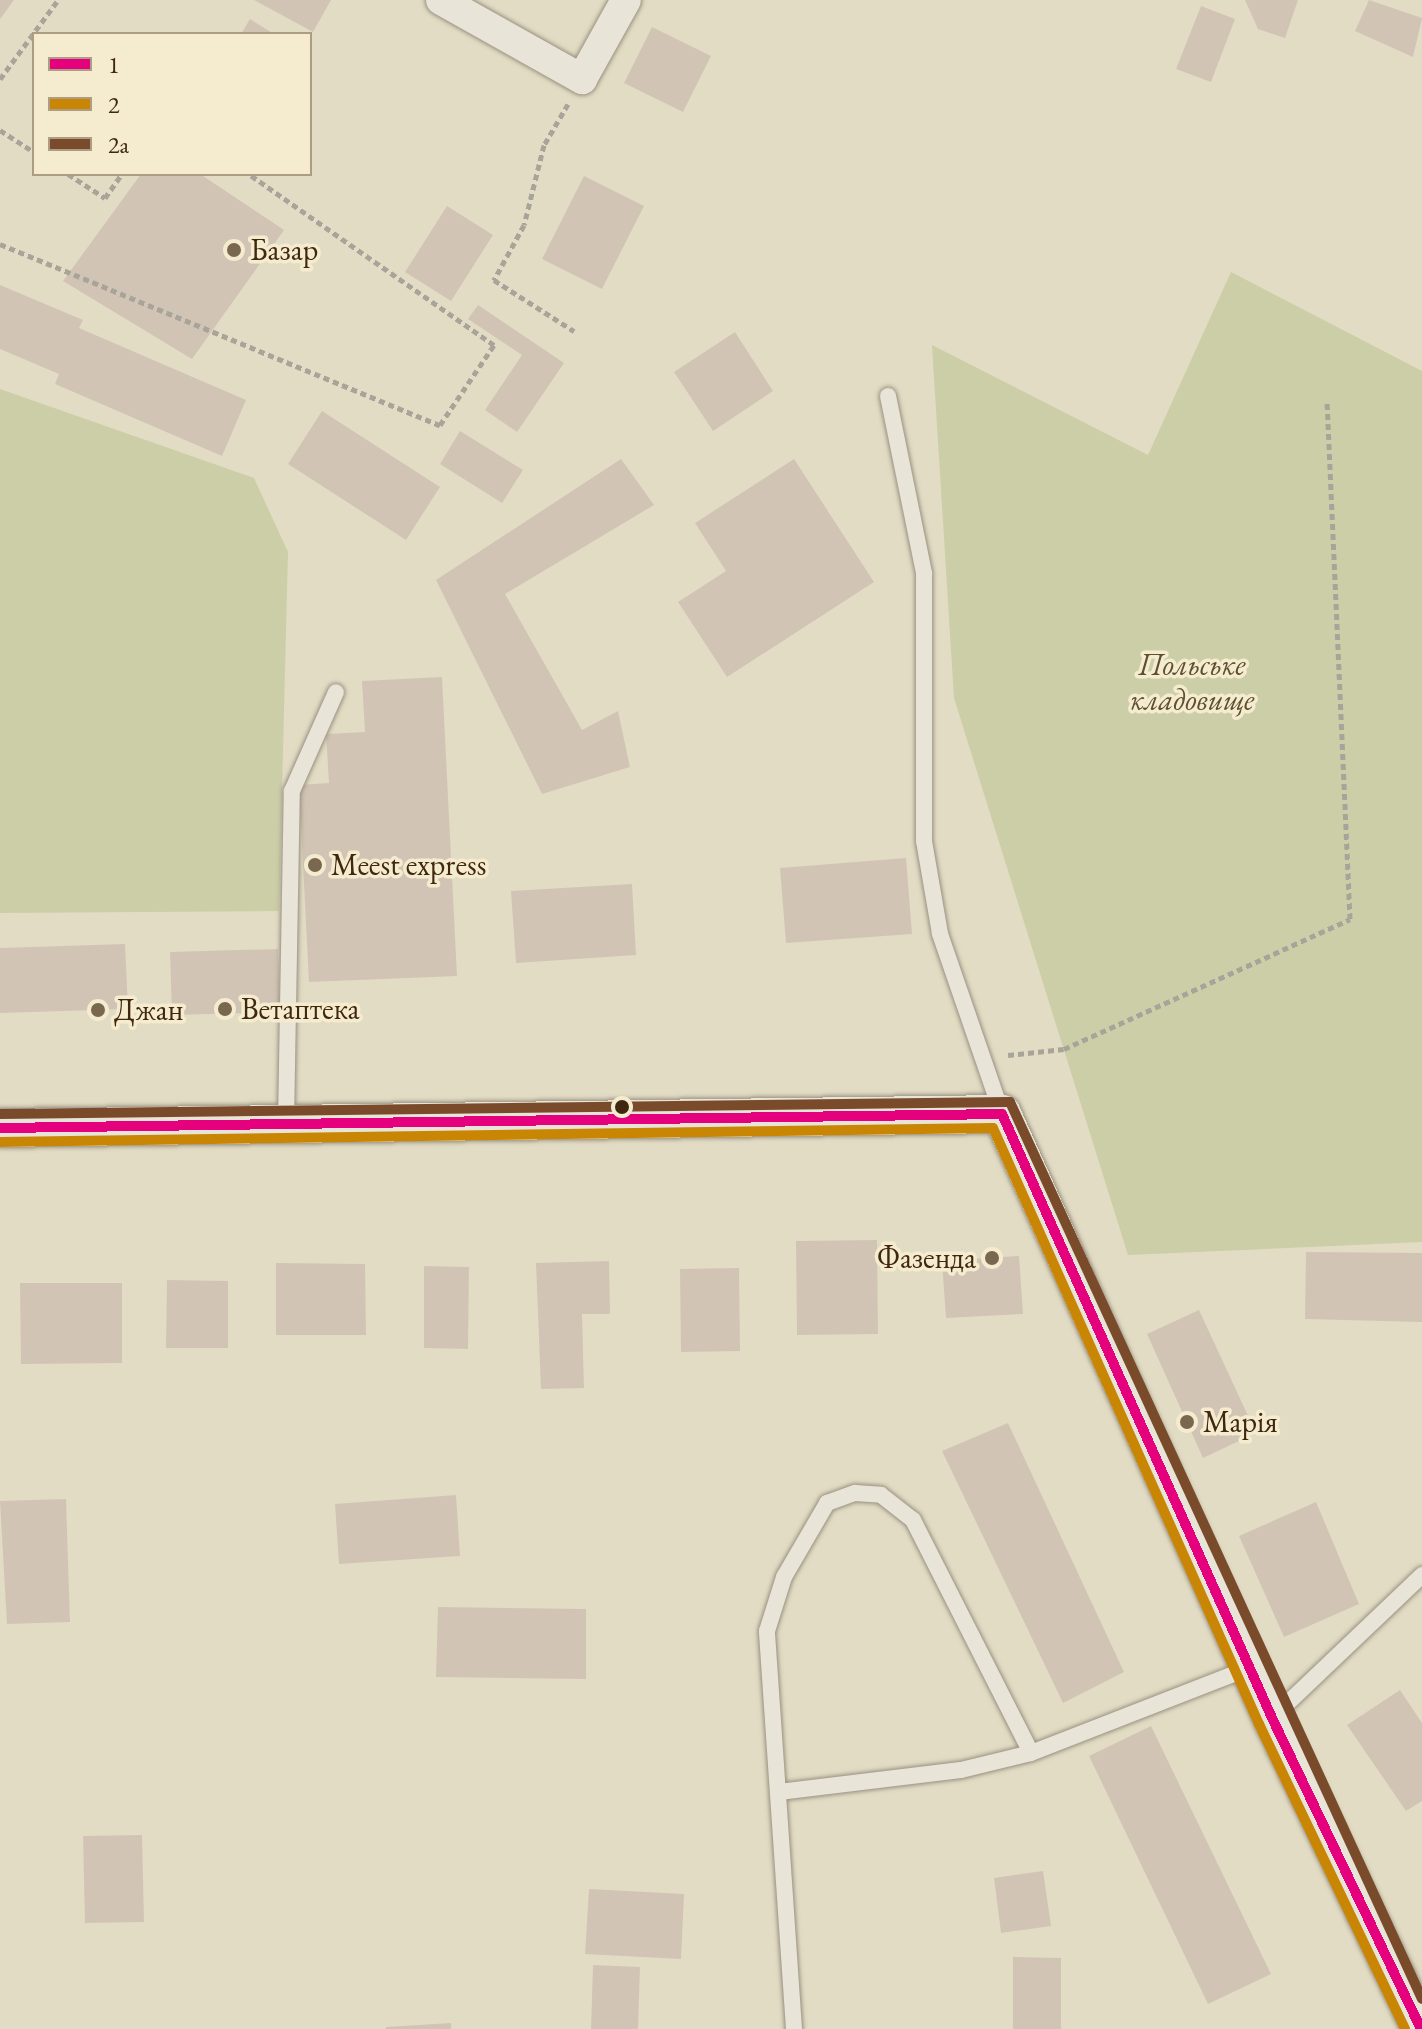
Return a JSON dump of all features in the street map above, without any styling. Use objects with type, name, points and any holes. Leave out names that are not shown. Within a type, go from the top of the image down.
[{"type":"street","points":[[441,0],[582,79],[626,0]]},
{"type":"street","points":[[0,1128],[1002,1114],[1249,1668],[1421,2029]]},
{"type":"lane","points":[[888,396],[924,573],[924,841],[940,934],[987,1058],[1002,1114]]},
{"type":"lane","points":[[286,1123],[292,791],[336,692]]},
{"type":"lane","points":[[794,2029],[767,1631],[809,1527],[827,1503],[855,1493],[881,1495],[913,1520],[1031,1753]]},
{"type":"lane","points":[[1272,1718],[1422,1575]]},
{"type":"lane","points":[[779,1792],[961,1770],[1031,1753],[1249,1668]]},
{"type":"path","points":[[35,32],[58,0]]},
{"type":"path","points":[[0,79],[32,35]]},
{"type":"path","points":[[574,331],[494,280],[524,225],[544,145],[582,79]]},
{"type":"path","points":[[0,130],[32,151]]},
{"type":"path","points":[[71,176],[105,198],[121,176]]},
{"type":"path","points":[[0,244],[440,425],[494,345],[252,176]]},
{"type":"path","points":[[987,1058],[1064,1049],[1350,919],[1327,400]]},
{"type":"green space","name":"Польське кладовище","points":[[1231,272],[1422,371],[1422,1242],[1128,1255],[954,698],[932,345],[1148,455]]},
{"type":"green space","points":[[0,389],[254,478],[288,552],[279,911],[0,913]]},
{"type":"building","points":[[0,0],[14,0],[0,19]]},
{"type":"building","points":[[254,0],[331,0],[313,32]]},
{"type":"building","points":[[1245,0],[1298,0],[1285,38],[1258,29]]},
{"type":"building","points":[[1369,0],[1422,18],[1413,57],[1355,31]]},
{"type":"building","points":[[1201,6],[1235,19],[1211,82],[1176,69]]},
{"type":"building","points":[[250,19],[271,32],[242,32]]},
{"type":"building","points":[[652,27],[711,56],[683,112],[624,83]]},
{"type":"building","points":[[140,176],[203,176],[284,230],[192,359],[63,281]]},
{"type":"building","points":[[584,176],[644,206],[602,289],[542,259]]},
{"type":"building","points":[[447,206],[493,235],[451,301],[405,272]]},
{"type":"building","points":[[0,285],[83,320],[79,328],[246,400],[222,456],[55,384],[59,374],[0,349]]},
{"type":"building","points":[[478,305],[564,363],[517,432],[485,410],[522,355],[468,319]]},
{"type":"building","points":[[735,332],[773,391],[713,431],[674,372]]},
{"type":"building","points":[[322,411],[440,487],[406,540],[288,464]]},
{"type":"building","points":[[460,431],[523,470],[502,503],[440,464]]},
{"type":"building","points":[[621,459],[654,505],[505,594],[582,730],[618,711],[630,767],[542,794],[436,580]]},
{"type":"building","points":[[794,459],[874,582],[727,677],[678,602],[726,571],[695,523]]},
{"type":"building","points":[[442,677],[457,976],[309,982],[299,785],[329,783],[326,734],[365,732],[362,681]]},
{"type":"building","points":[[906,858],[912,934],[786,943],[780,868]]},
{"type":"building","points":[[632,884],[636,955],[516,963],[511,891]]},
{"type":"building","points":[[125,944],[128,1009],[0,1013],[0,948]]},
{"type":"building","points":[[278,949],[280,1012],[172,1015],[170,952]]},
{"type":"building","points":[[877,1240],[878,1334],[797,1335],[796,1241]]},
{"type":"building","points":[[1306,1252],[1422,1253],[1422,1322],[1305,1319]]},
{"type":"building","points":[[1019,1256],[1023,1314],[946,1318],[942,1261]]},
{"type":"building","points":[[609,1261],[610,1314],[582,1314],[584,1388],[541,1389],[536,1263]]},
{"type":"building","points":[[276,1263],[365,1264],[366,1335],[276,1335]]},
{"type":"building","points":[[424,1266],[469,1267],[468,1349],[424,1348]]},
{"type":"building","points":[[739,1268],[740,1351],[681,1352],[680,1269]]},
{"type":"building","points":[[167,1280],[228,1281],[228,1348],[166,1348]]},
{"type":"building","points":[[20,1283],[122,1283],[122,1363],[21,1364]]},
{"type":"building","points":[[1199,1310],[1256,1433],[1203,1458],[1147,1334]]},
{"type":"building","points":[[1008,1423],[1124,1672],[1063,1703],[942,1451]]},
{"type":"building","points":[[456,1495],[460,1556],[339,1564],[335,1504]]},
{"type":"building","points":[[66,1499],[70,1622],[7,1624],[0,1501]]},
{"type":"building","points":[[1316,1502],[1359,1604],[1284,1637],[1239,1536]]},
{"type":"building","points":[[438,1607],[586,1609],[586,1679],[436,1677]]},
{"type":"building","points":[[1400,1690],[1422,1723],[1422,1801],[1406,1811],[1347,1725]]},
{"type":"building","points":[[1151,1726],[1271,1974],[1208,2004],[1089,1756]]},
{"type":"building","points":[[142,1835],[144,1922],[85,1923],[83,1836]]},
{"type":"building","points":[[1043,1871],[1051,1926],[1001,1933],[994,1878]]},
{"type":"building","points":[[589,1889],[684,1894],[681,1959],[585,1954]]},
{"type":"building","points":[[1013,1957],[1061,1958],[1061,2029],[1013,2029]]},
{"type":"building","points":[[593,1965],[640,1967],[638,2029],[591,2029]]},
{"type":"building","points":[[451,2023],[451,2029],[386,2029],[386,2027]]},
{"type":"transit line","name":"2а","points":[[0,1114],[1010,1102],[1422,1999]]},
{"type":"transit line","name":"1","points":[[0,1128],[1002,1114],[1272,1718],[1421,2029]]},
{"type":"transit line","name":"2","points":[[0,1142],[993,1128],[1259,1724],[1405,2029]]},
{"type":"place","name":"Базар","points":[[234,250]]},
{"type":"place","name":"Meest express","points":[[315,865]]},
{"type":"place","name":"Ветаптека","points":[[225,1009]]},
{"type":"place","name":"Джан","points":[[98,1010]]},
{"type":"place","name":"Фазенда","points":[[992,1258]]},
{"type":"place","name":"Марія","points":[[1187,1422]]}]
